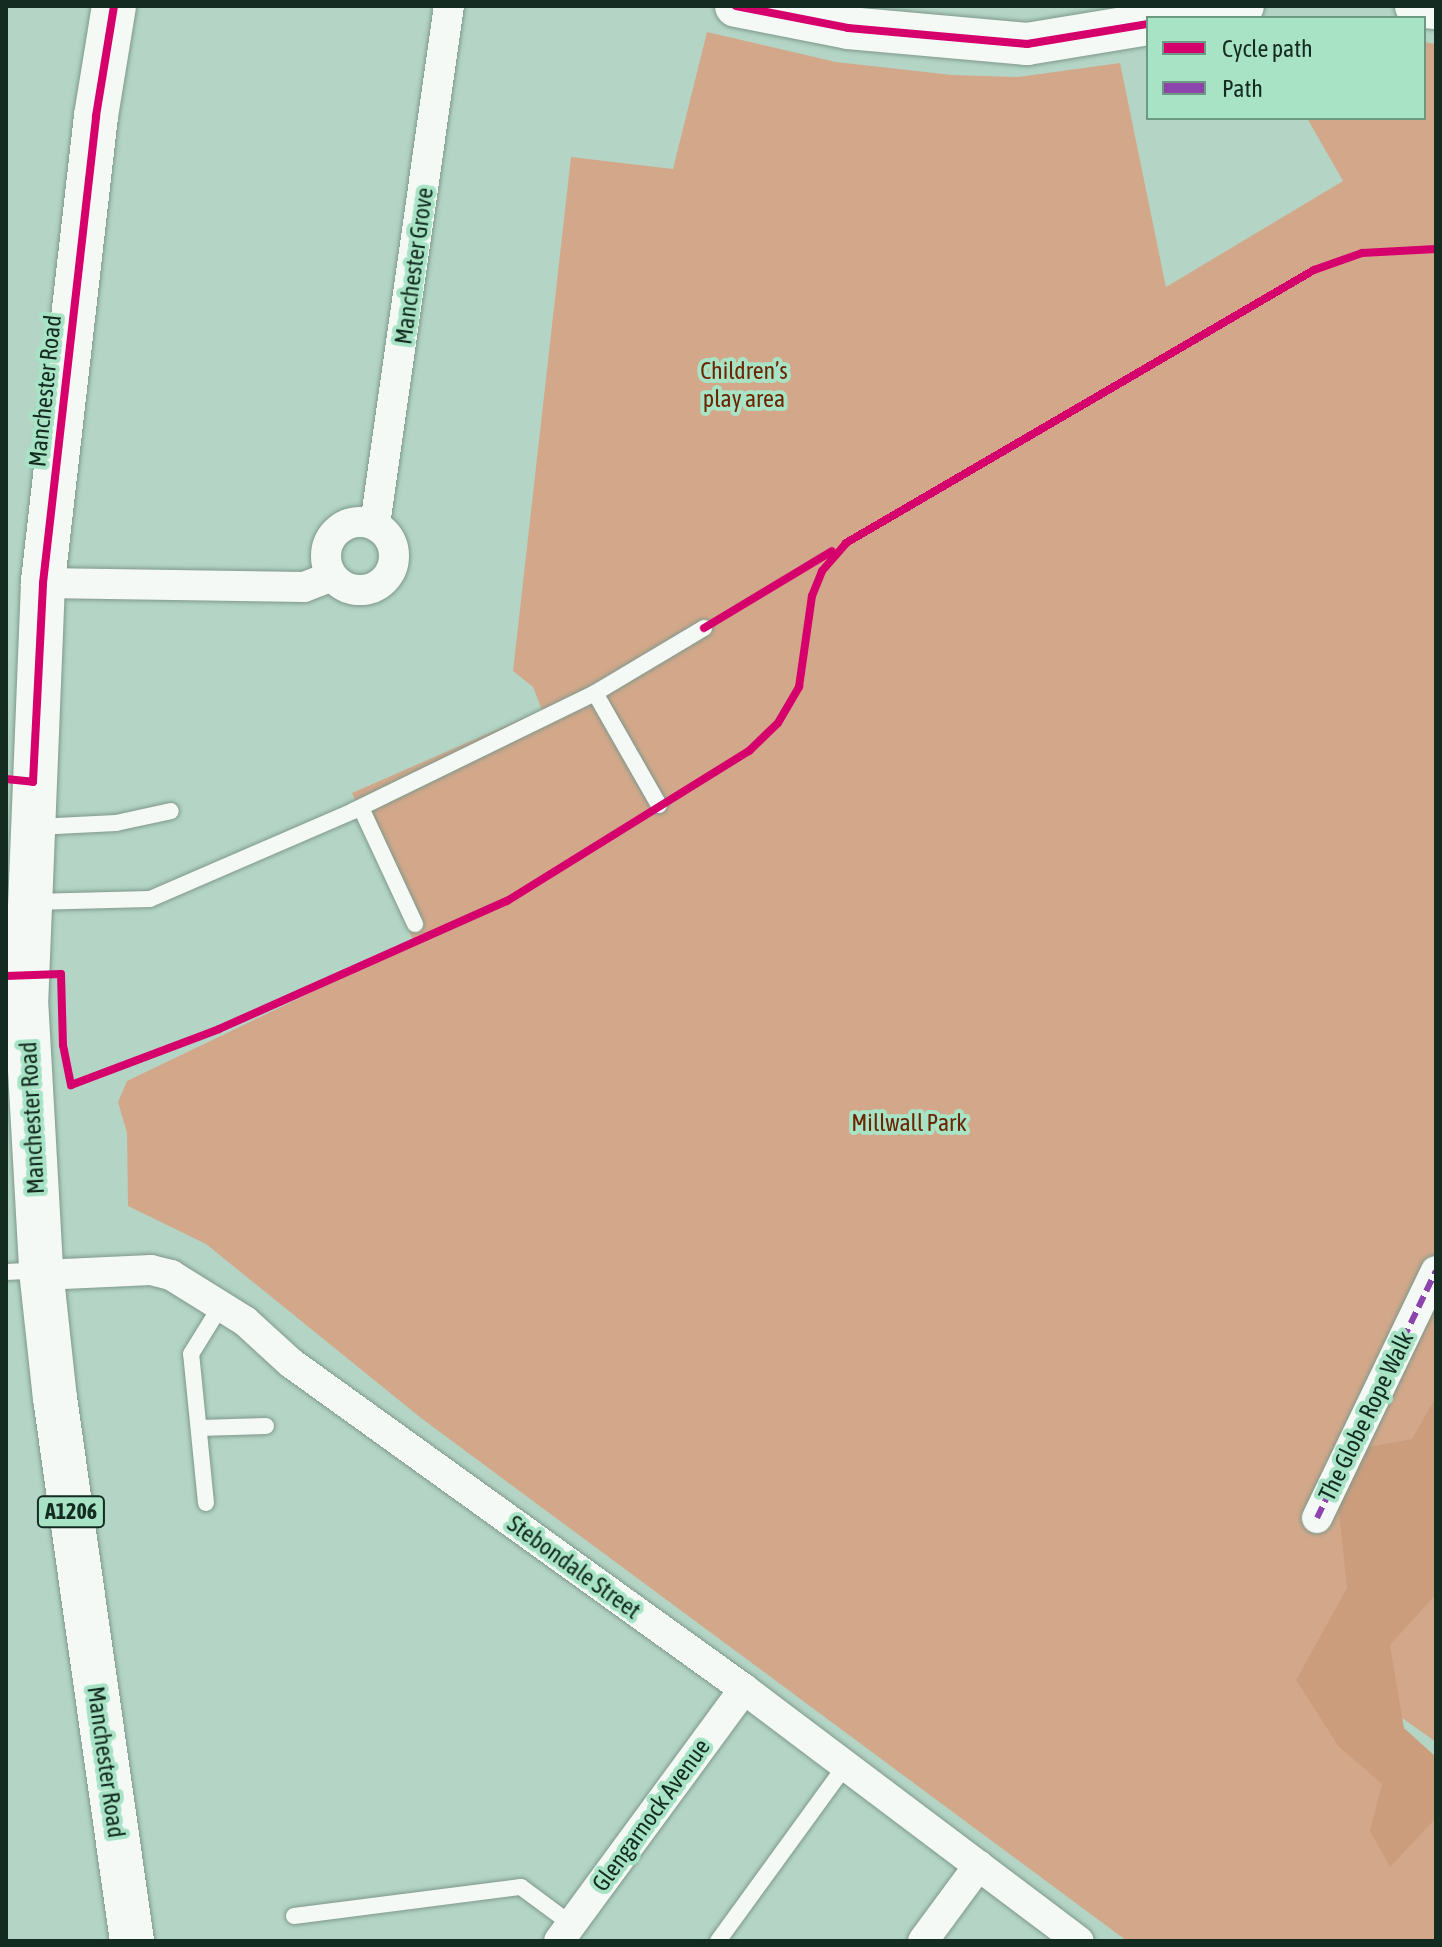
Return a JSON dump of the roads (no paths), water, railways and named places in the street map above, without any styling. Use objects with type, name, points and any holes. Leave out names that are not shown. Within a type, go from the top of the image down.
[{"type":"main road","name":"Manchester Road","points":[[114,6],[96,116],[19,780],[30,827],[26,999],[30,1272],[132,1941]]},
{"type":"street","name":"Manchester Grove","points":[[375,525],[449,6]]},
{"type":"street","points":[[736,6],[848,28],[1027,44],[1146,24]]},
{"type":"street","points":[[1190,16],[1239,6]]},
{"type":"street","points":[[1416,6],[1436,8]]},
{"type":"street","points":[[353,523],[375,525],[395,552],[382,583],[361,591],[332,576],[326,554],[334,534],[353,523]]},
{"type":"street","points":[[43,583],[304,587],[332,576]]},
{"type":"street","name":"Stebondale Street","points":[[30,1272],[151,1270],[171,1275],[220,1307],[744,1689],[1079,1941]]},
{"type":"street","name":"The Globe Rope Walk","points":[[1317,1518],[1436,1271]]},
{"type":"street","name":"Glengarnock Avenue","points":[[565,1932],[744,1689]]},
{"type":"street","points":[[923,1941],[979,1865]]},
{"type":"lane","points":[[28,902],[150,899],[361,808],[595,693],[704,628]]},
{"type":"lane","points":[[595,693],[659,805]]},
{"type":"lane","points":[[361,808],[415,924]]},
{"type":"lane","points":[[30,827],[116,823],[171,811]]},
{"type":"lane","points":[[206,1503],[191,1354],[220,1307]]},
{"type":"lane","points":[[199,1428],[266,1426]]},
{"type":"lane","points":[[718,1941],[845,1766]]},
{"type":"lane","points":[[294,1916],[521,1887],[565,1932]]},
{"type":"park label","name":"Children’s play area","points":[[744,385]]},
{"type":"park label","name":"Millwall Park","points":[[909,1123]]}]
